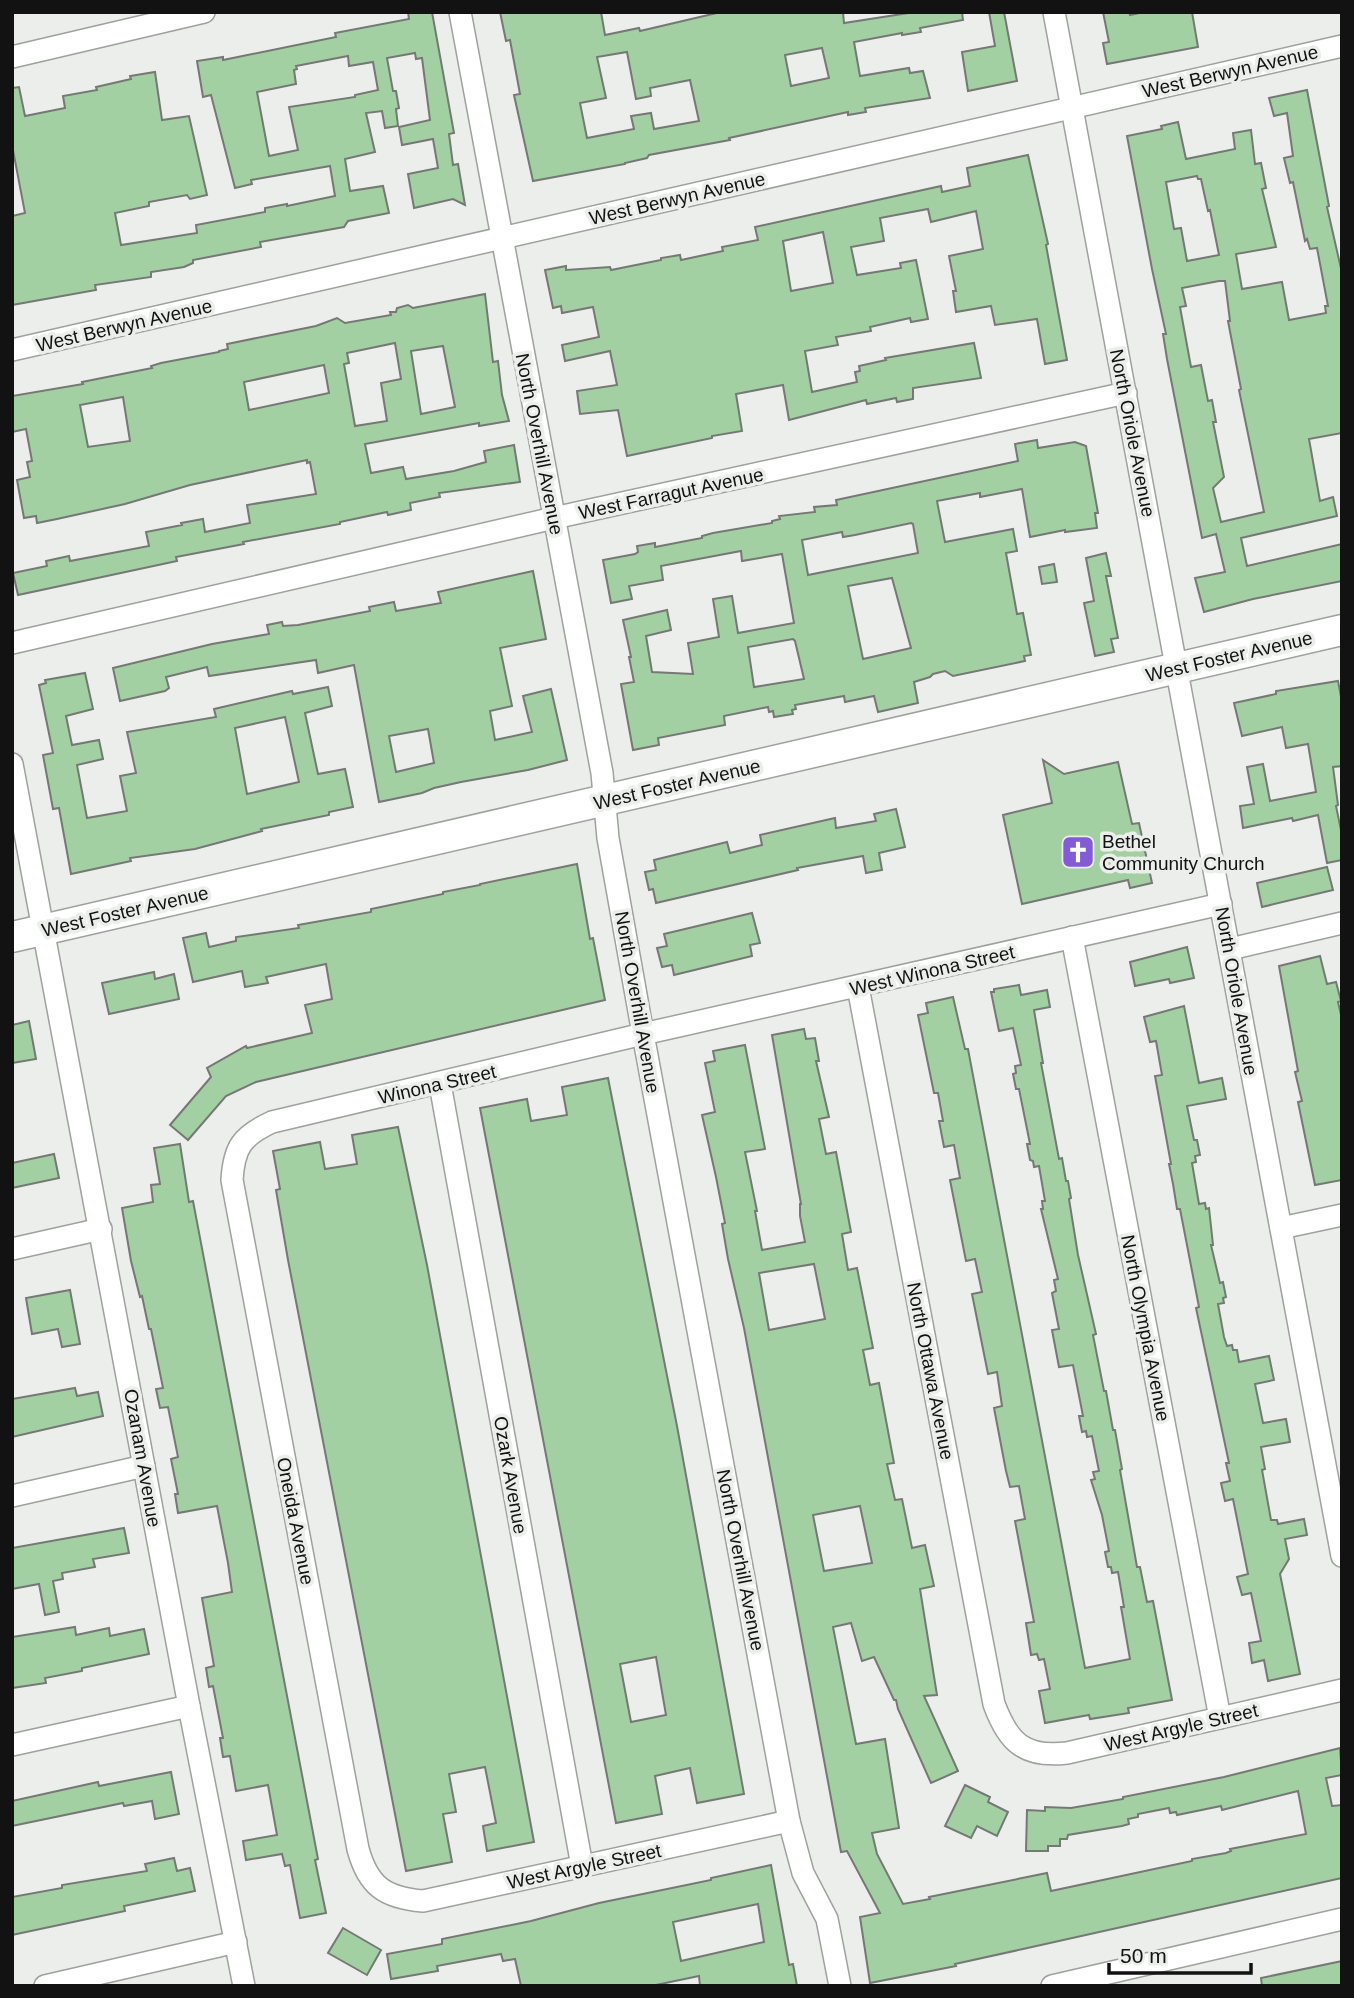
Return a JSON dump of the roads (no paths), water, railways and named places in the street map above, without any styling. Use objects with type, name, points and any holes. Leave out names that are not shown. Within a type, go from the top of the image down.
[{"type":"street","points":[[12,57],[204,12]]},
{"type":"street","name":"North Overhill Avenue","points":[[460,12],[602,773],[608,838],[789,1821],[803,1873],[827,1919],[840,1986]]},
{"type":"street","name":"North Oriole Avenue","points":[[1055,12],[1281,1228],[1337,1509],[1342,1556]]},
{"type":"street","name":"West Berwyn Avenue","points":[[12,350],[1342,46]]},
{"type":"street","name":"West Farragut Avenue","points":[[12,643],[554,518],[1126,393]]},
{"type":"street","name":"West Foster Avenue","points":[[12,937],[1342,630]]},
{"type":"street","name":"Ozanam Avenue","points":[[12,764],[244,1986]]},
{"type":"street","name":"West Winona Street","points":[[643,1034],[1221,904]]},
{"type":"street","points":[[1230,949],[1342,923]]},
{"type":"street","name":"North Olympia Avenue","points":[[1072,937],[1220,1718]]},
{"type":"street","name":"North Ottawa Avenue","points":[[858,987],[994,1704],[1001,1723],[1021,1747]]},
{"type":"street","name":"Winona Street","points":[[240,1147],[251,1132],[272,1122],[643,1034]]},
{"type":"street","name":"Ozark Avenue","points":[[440,1084],[582,1866]]},
{"type":"street","name":"Oneida Avenue","points":[[240,1147],[233,1162],[232,1180],[358,1849],[369,1878],[381,1889]]},
{"type":"street","points":[[1281,1228],[1342,1215]]},
{"type":"street","points":[[12,1249],[100,1229]]},
{"type":"street","points":[[12,1496],[144,1465]]},
{"type":"street","name":"West Argyle Street","points":[[1021,1747],[1048,1755],[1067,1753],[1342,1690]]},
{"type":"street","points":[[12,1745],[189,1706]]},
{"type":"street","name":"West Argyle Street","points":[[381,1889],[404,1900],[423,1901],[789,1821]]},
{"type":"street","points":[[1052,1986],[1342,1919]]},
{"type":"street","points":[[46,1986],[236,1942]]},
{"type":"place","name":"Bethel Community Church","points":[[1078,852]]}]
